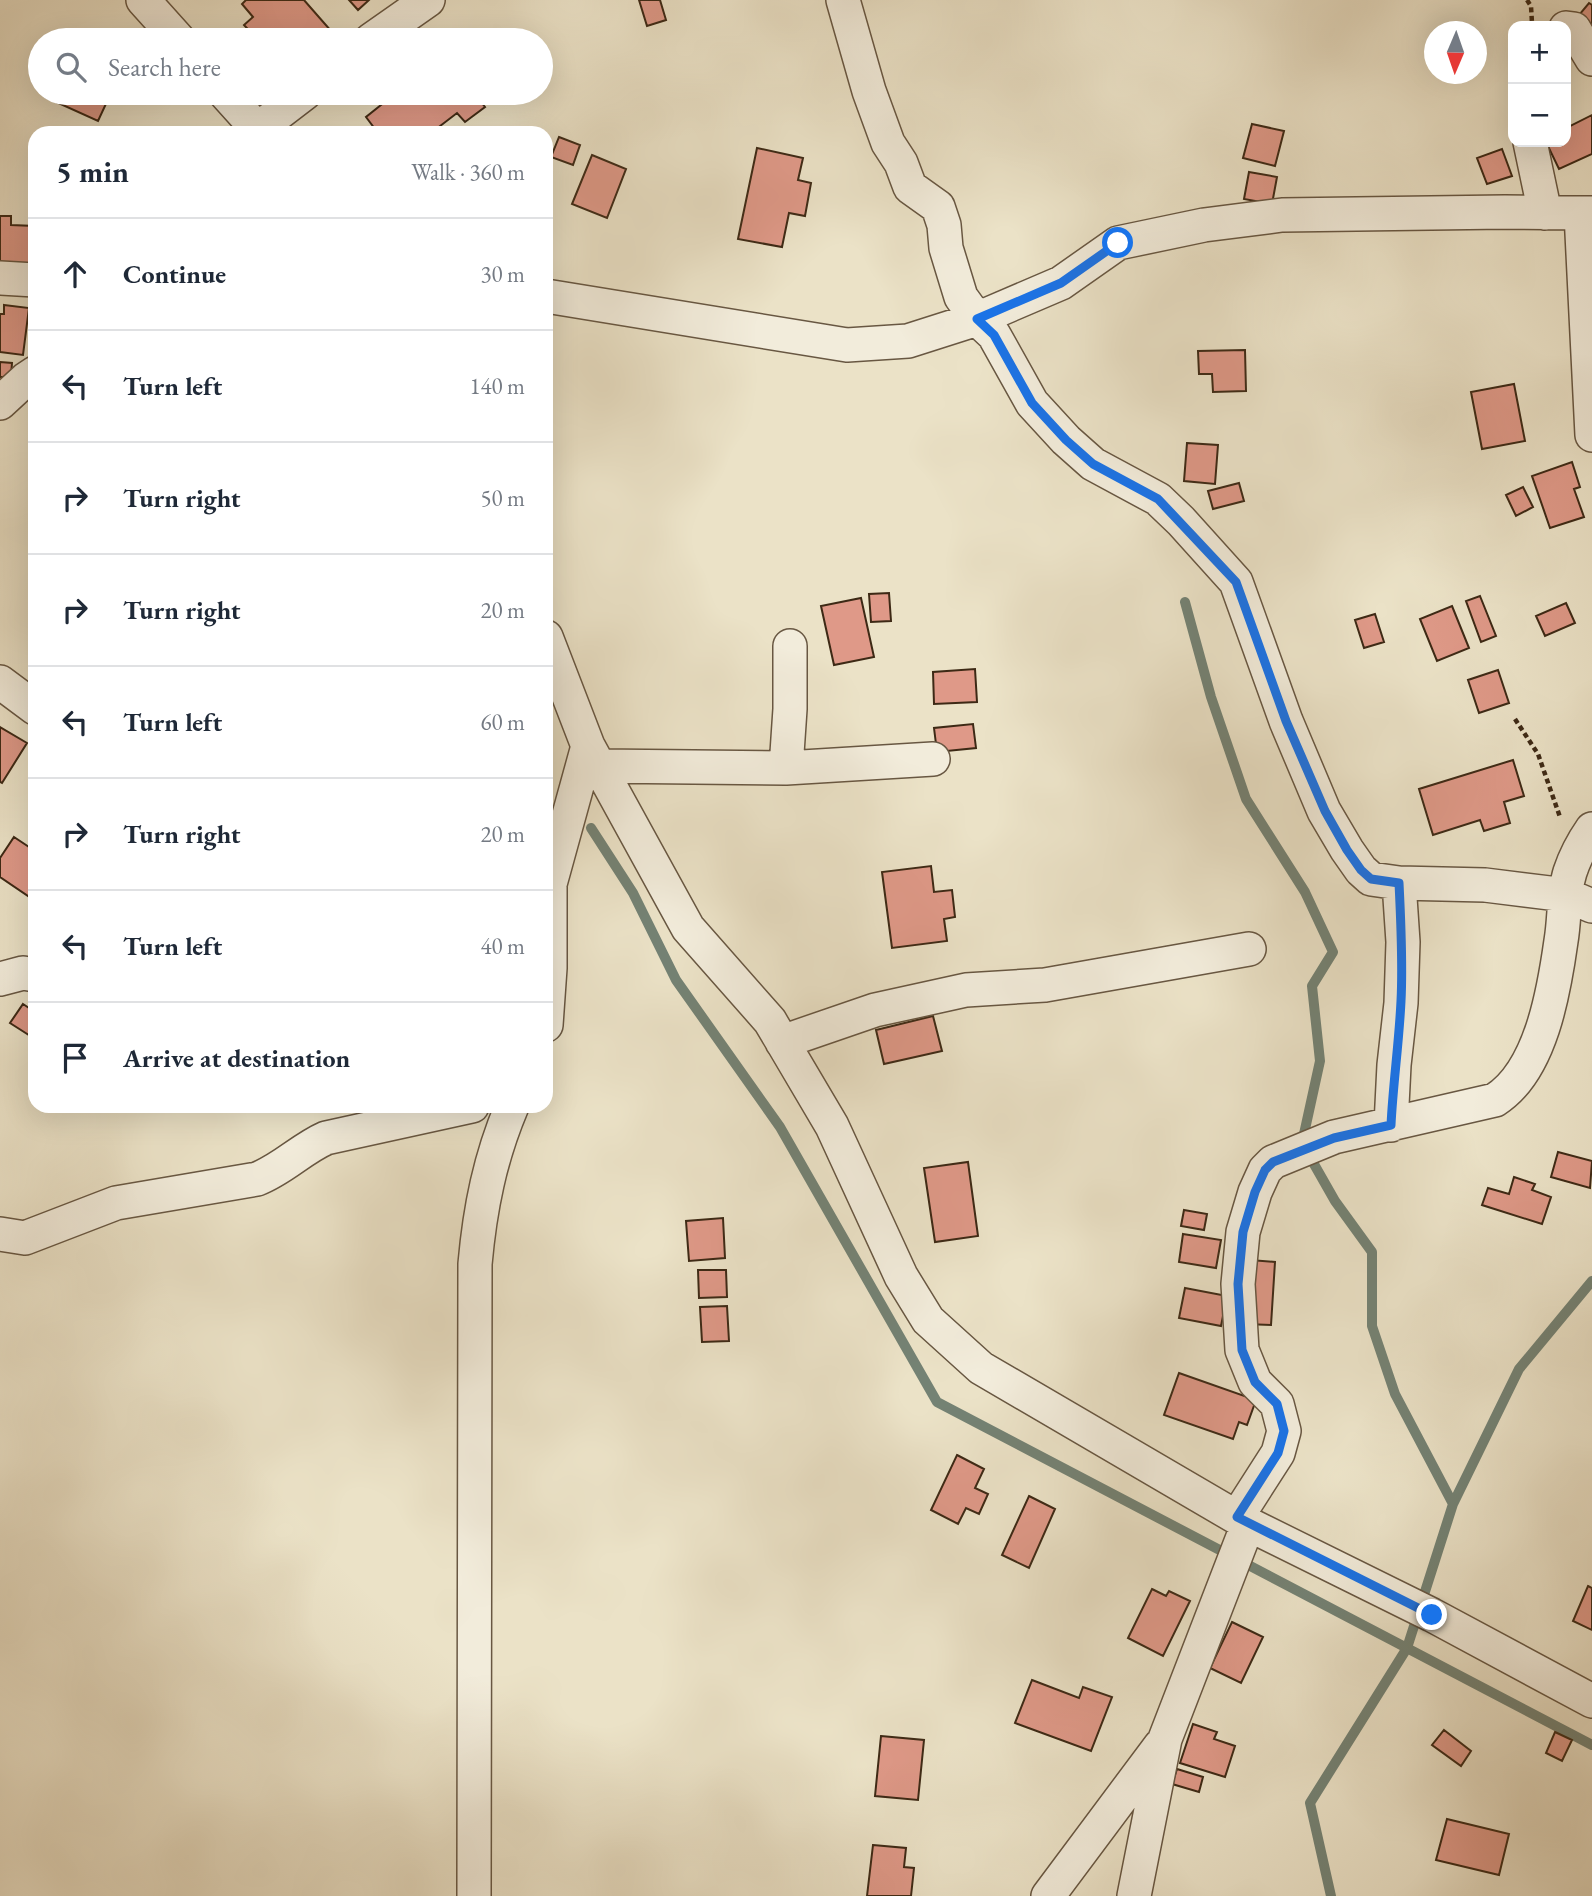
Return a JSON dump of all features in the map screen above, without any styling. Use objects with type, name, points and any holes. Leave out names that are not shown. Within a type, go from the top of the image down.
[{"type":"street","points":[[143,0],[168,28]]},
{"type":"street","points":[[388,28],[428,0]]},
{"type":"street","points":[[843,0],[869,91],[888,143],[901,163],[911,187],[938,207],[944,225],[946,248],[961,297],[977,319],[994,335],[1032,403],[1066,440],[1093,464],[1158,499],[1236,582],[1286,721],[1325,811],[1361,870],[1371,879],[1399,883],[1485,885],[1579,900]]},
{"type":"street","points":[[1571,29],[1574,29],[1592,59]]},
{"type":"street","points":[[236,105],[255,126]]},
{"type":"street","points":[[265,126],[290,105]]},
{"type":"street","points":[[1531,147],[1545,213]]},
{"type":"street","points":[[553,297],[847,345],[908,341],[977,319],[1061,283],[1118,243],[1204,225],[1282,215],[1587,213],[1592,435]]},
{"type":"street","points":[[0,278],[28,280]]},
{"type":"street","points":[[0,403],[28,378]]},
{"type":"street","points":[[786,768],[790,646]]},
{"type":"street","points":[[553,654],[594,756],[688,928],[771,1021],[832,1126],[901,1276],[928,1320],[981,1368],[1243,1520],[1432,1615],[1592,1701]]},
{"type":"street","points":[[0,682],[28,703]]},
{"type":"street","points":[[594,756],[786,768],[933,759]]},
{"type":"street","points":[[553,875],[594,756]]},
{"type":"street","points":[[1134,1896],[1165,1739],[1243,1520],[1278,1453],[1284,1431],[1277,1404],[1255,1382],[1242,1350],[1238,1284],[1243,1232],[1255,1192],[1265,1170],[1273,1162],[1334,1138],[1495,1100],[1512,1087],[1532,1055],[1549,1007],[1562,940],[1579,900],[1584,843]]},
{"type":"street","points":[[1391,1125],[1403,943],[1399,883]]},
{"type":"street","points":[[782,1042],[875,1010],[966,990],[1045,985],[1249,949]]},
{"type":"street","points":[[0,979],[28,974]]},
{"type":"street","points":[[0,1234],[25,1238],[116,1203],[257,1179],[275,1173],[313,1144],[326,1138],[442,1113]]},
{"type":"street","points":[[474,1896],[475,1264],[479,1213],[486,1179],[499,1135],[509,1113]]},
{"type":"street","points":[[1048,1896],[1165,1739]]},
{"type":"path","points":[[1527,0],[1531,6],[1531,21]]},
{"type":"path","points":[[1515,719],[1538,754],[1555,805],[1584,843]]},
{"type":"building","points":[[246,0],[304,0],[328,28],[247,28],[244,25],[253,17],[242,4]]},
{"type":"building","points":[[349,0],[369,0],[358,10]]},
{"type":"building","points":[[639,0],[660,0],[666,20],[647,26]]},
{"type":"building","points":[[1589,3],[1592,5],[1592,34],[1574,21]]},
{"type":"building","points":[[63,105],[105,105],[98,121]]},
{"type":"building","points":[[381,105],[485,107],[465,122],[457,113],[440,126],[373,126],[366,117]]},
{"type":"building","points":[[1592,115],[1592,154],[1559,169],[1548,147],[1571,147],[1571,126]]},
{"type":"building","points":[[1252,124],[1284,131],[1275,166],[1243,158]]},
{"type":"building","points":[[559,137],[580,145],[573,165],[553,158]]},
{"type":"building","points":[[757,148],[803,158],[798,180],[811,183],[805,216],[789,213],[782,247],[738,239]]},
{"type":"building","points":[[1502,149],[1512,176],[1487,184],[1477,158]]},
{"type":"building","points":[[592,155],[626,169],[607,218],[572,204]]},
{"type":"building","points":[[1249,172],[1277,177],[1272,204],[1244,199]]},
{"type":"building","points":[[0,216],[11,216],[11,225],[28,226],[28,268],[0,267]]},
{"type":"building","points":[[4,305],[28,308],[23,355],[0,352],[0,314],[4,314]]},
{"type":"building","points":[[1245,350],[1246,391],[1213,392],[1212,374],[1199,374],[1198,351]]},
{"type":"building","points":[[0,362],[12,363],[11,377],[0,377]]},
{"type":"building","points":[[1514,384],[1525,441],[1482,449],[1471,392]]},
{"type":"building","points":[[1187,443],[1218,445],[1215,484],[1184,481]]},
{"type":"building","points":[[1572,462],[1580,487],[1574,489],[1584,517],[1550,528],[1532,476]]},
{"type":"building","points":[[1239,483],[1244,501],[1213,509],[1208,491]]},
{"type":"building","points":[[1523,487],[1533,507],[1516,516],[1506,495]]},
{"type":"building","points":[[889,593],[891,621],[871,622],[869,594]]},
{"type":"building","points":[[1480,596],[1496,636],[1481,642],[1466,601]]},
{"type":"building","points":[[861,598],[874,657],[834,665],[821,606]]},
{"type":"building","points":[[1566,603],[1575,623],[1545,636],[1536,616]]},
{"type":"building","points":[[1452,606],[1469,648],[1437,661],[1420,619]]},
{"type":"building","points":[[1375,614],[1384,642],[1364,648],[1355,620]]},
{"type":"building","points":[[975,669],[977,702],[934,704],[933,672]]},
{"type":"building","points":[[1498,670],[1509,703],[1479,713],[1468,680]]},
{"type":"building","points":[[973,724],[976,748],[937,752],[934,728]]},
{"type":"building","points":[[0,727],[27,743],[2,783],[0,782]]},
{"type":"building","points":[[1513,760],[1524,796],[1504,802],[1510,823],[1484,831],[1480,820],[1433,835],[1419,789]]},
{"type":"building","points":[[14,837],[28,846],[28,896],[0,877],[0,858]]},
{"type":"building","points":[[931,866],[934,892],[952,890],[955,917],[944,919],[947,941],[892,948],[882,872]]},
{"type":"building","points":[[23,1004],[28,1007],[28,1035],[10,1023]]},
{"type":"building","points":[[933,1016],[942,1051],[884,1064],[876,1030]]},
{"type":"building","points":[[1558,1152],[1592,1161],[1590,1188],[1551,1177]]},
{"type":"building","points":[[968,1162],[978,1236],[935,1242],[924,1168]]},
{"type":"building","points":[[1514,1177],[1535,1184],[1532,1190],[1551,1197],[1542,1224],[1482,1205],[1488,1188],[1509,1194]]},
{"type":"building","points":[[1184,1210],[1207,1214],[1204,1230],[1181,1226]]},
{"type":"building","points":[[723,1218],[725,1258],[689,1261],[686,1221]]},
{"type":"building","points":[[1183,1234],[1221,1240],[1216,1268],[1179,1262]]},
{"type":"building","points":[[1250,1260],[1275,1262],[1271,1325],[1245,1324]]},
{"type":"building","points":[[698,1270],[726,1270],[727,1297],[699,1298]]},
{"type":"building","points":[[1185,1288],[1227,1296],[1221,1326],[1179,1318]]},
{"type":"building","points":[[727,1306],[729,1341],[702,1342],[700,1307]]},
{"type":"building","points":[[1179,1373],[1256,1400],[1247,1425],[1239,1422],[1233,1439],[1164,1415]]},
{"type":"building","points":[[957,1455],[984,1469],[975,1488],[988,1494],[979,1514],[966,1508],[958,1524],[931,1510]]},
{"type":"building","points":[[1029,1496],[1055,1509],[1029,1568],[1002,1555]]},
{"type":"building","points":[[1588,1586],[1592,1588],[1592,1630],[1573,1621]]},
{"type":"building","points":[[1152,1589],[1166,1596],[1169,1591],[1190,1601],[1163,1656],[1128,1638]]},
{"type":"building","points":[[1232,1622],[1263,1637],[1241,1683],[1210,1668]]},
{"type":"building","points":[[1032,1680],[1079,1698],[1083,1687],[1112,1697],[1091,1751],[1015,1723]]},
{"type":"building","points":[[1193,1724],[1217,1732],[1214,1739],[1235,1746],[1225,1777],[1180,1763]]},
{"type":"building","points":[[1444,1730],[1471,1751],[1461,1766],[1432,1745]]},
{"type":"building","points":[[1555,1732],[1572,1740],[1562,1761],[1546,1753]]},
{"type":"building","points":[[881,1736],[924,1740],[918,1800],[875,1796]]},
{"type":"building","points":[[1177,1769],[1203,1777],[1199,1792],[1172,1784]]},
{"type":"building","points":[[1447,1819],[1509,1834],[1499,1875],[1436,1860]]},
{"type":"building","points":[[873,1845],[906,1848],[904,1867],[914,1868],[911,1896],[867,1896]]},
{"type":"waterway","points":[[1185,602],[1211,697],[1246,799],[1305,892],[1333,952],[1312,986],[1320,1061],[1302,1143],[1335,1201],[1372,1252],[1372,1326],[1395,1394],[1453,1504]]},
{"type":"waterway","points":[[591,828],[633,893],[676,980],[780,1127],[937,1402],[1592,1745]]},
{"type":"waterway","points":[[1331,1896],[1310,1803],[1407,1648],[1453,1504],[1519,1369],[1592,1281]]},
{"type":"route","points":[[1118,243],[1061,283],[977,319],[994,335],[1032,403],[1066,440],[1093,464],[1158,499],[1236,582],[1286,721],[1325,811],[1361,870],[1371,879],[1399,883],[1403,943],[1391,1125],[1334,1138],[1273,1162],[1265,1170],[1255,1192],[1243,1232],[1238,1284],[1242,1350],[1255,1382],[1277,1404],[1284,1431],[1278,1453],[1237,1517],[1432,1615]]}]
